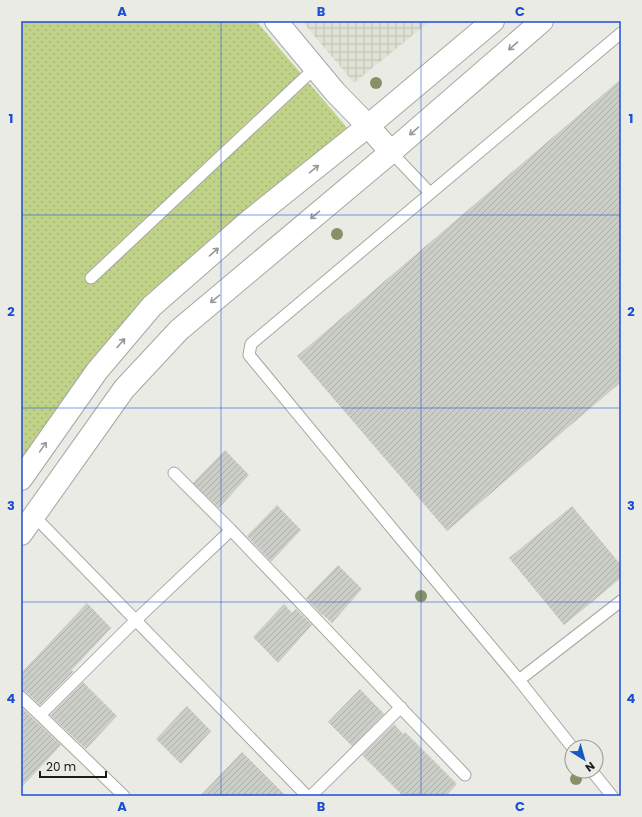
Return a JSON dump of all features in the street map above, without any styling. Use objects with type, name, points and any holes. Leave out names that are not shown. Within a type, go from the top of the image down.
[{"type":"street","points":[[276,21],[334,92],[368,126],[391,152]]},
{"type":"street","points":[[21,479],[97,371],[152,306],[248,222],[368,126],[492,21]]},
{"type":"street","points":[[21,534],[124,389],[179,330],[391,152],[542,21]]},
{"type":"lane","points":[[566,739],[519,680],[250,355],[251,344],[621,33]]},
{"type":"lane","points":[[91,278],[315,68]]},
{"type":"lane","points":[[391,152],[430,193]]},
{"type":"lane","points":[[174,473],[231,530],[465,774]]},
{"type":"lane","points":[[34,516],[307,796]]},
{"type":"lane","points":[[40,715],[136,620],[231,530]]},
{"type":"lane","points":[[519,680],[621,601]]},
{"type":"lane","points":[[21,696],[124,796]]},
{"type":"lane","points":[[311,796],[401,707]]},
{"type":"lane","points":[[598,779],[612,796]]},
{"type":"shaded area","points":[[302,21],[430,21],[354,83]]},
{"type":"green space","points":[[21,21],[256,21],[349,130],[140,304],[21,461]]},
{"type":"building","points":[[621,79],[621,382],[447,531],[297,356]]},
{"type":"building","points":[[225,450],[249,475],[219,508],[193,483]]},
{"type":"building","points":[[277,505],[301,530],[271,562],[247,536]]},
{"type":"building","points":[[572,506],[621,565],[621,578],[564,625],[509,558]]},
{"type":"building","points":[[338,565],[362,589],[332,623],[306,598]]},
{"type":"building","points":[[87,603],[111,628],[72,670],[73,672],[40,705],[26,692],[21,690],[21,673]]},
{"type":"building","points":[[284,604],[292,613],[296,609],[312,625],[278,663],[253,637]]},
{"type":"building","points":[[83,682],[117,716],[86,749],[50,715]]},
{"type":"building","points":[[360,689],[384,714],[352,746],[328,722]]},
{"type":"building","points":[[187,706],[211,731],[181,764],[156,739]]},
{"type":"building","points":[[21,707],[61,745],[21,788]]},
{"type":"building","points":[[394,724],[403,734],[405,732],[457,784],[446,796],[403,796],[362,755]]},
{"type":"building","points":[[242,752],[286,796],[200,796]]}]
